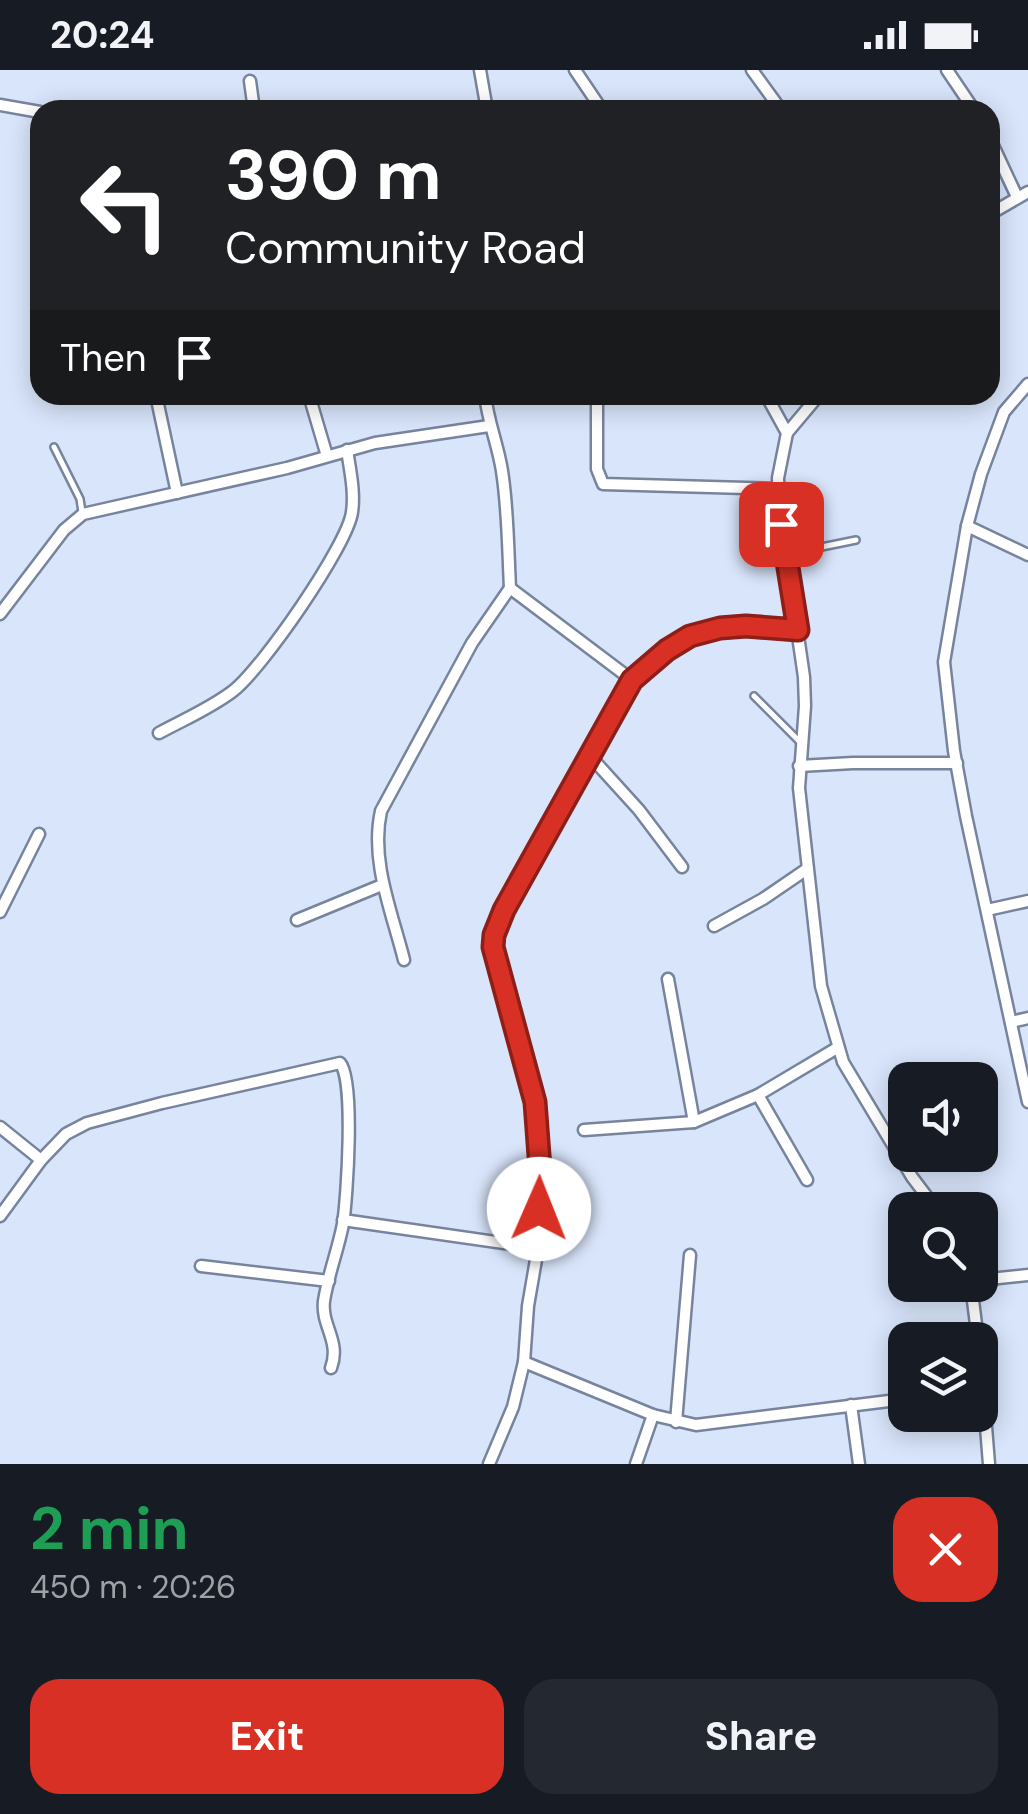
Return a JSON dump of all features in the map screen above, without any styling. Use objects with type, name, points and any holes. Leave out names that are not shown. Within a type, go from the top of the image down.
[{"type":"street","points":[[480,70],[485,100]]},
{"type":"street","points":[[575,70],[595,100]]},
{"type":"street","points":[[752,70],[774,100]]},
{"type":"street","points":[[947,70],[967,100]]},
{"type":"street","points":[[250,81],[253,100]]},
{"type":"street","points":[[0,105],[30,110]]},
{"type":"street","points":[[1000,156],[1022,195],[1000,208]]},
{"type":"street","points":[[1028,384],[998,424],[967,526],[944,662],[956,763],[1028,1102]]},
{"type":"street","points":[[158,405],[177,493]]},
{"type":"street","points":[[312,405],[327,456]]},
{"type":"street","points":[[404,960],[382,885],[379,820],[386,799],[472,642],[510,588],[504,486],[486,405]]},
{"type":"street","points":[[597,405],[597,469],[602,483],[778,489]]},
{"type":"street","points":[[772,405],[787,433]]},
{"type":"street","points":[[811,405],[787,433],[778,489],[805,706],[799,766],[816,958],[837,1048],[862,1096],[925,1192]]},
{"type":"street","points":[[0,614],[64,530],[83,514],[347,450],[489,426]]},
{"type":"street","points":[[158,733],[231,693],[256,670],[278,641],[323,572],[352,517],[347,450]]},
{"type":"street","points":[[967,526],[1028,555]]},
{"type":"street","points":[[510,588],[632,680]]},
{"type":"street","points":[[489,1464],[513,1407],[524,1362],[538,1248],[540,1169],[535,1102],[496,961],[494,935],[504,910],[632,680],[690,636],[746,626],[798,630]]},
{"type":"street","points":[[590,756],[639,810],[682,867]]},
{"type":"street","points":[[799,766],[956,763]]},
{"type":"street","points":[[0,912],[39,834]]},
{"type":"street","points":[[714,926],[808,869]]},
{"type":"street","points":[[297,920],[382,885]]},
{"type":"street","points":[[987,910],[1028,901]]},
{"type":"street","points":[[668,979],[694,1122]]},
{"type":"street","points":[[1010,1022],[1028,1018]]},
{"type":"street","points":[[584,1130],[694,1122],[758,1094],[837,1048]]},
{"type":"street","points":[[0,1216],[41,1160],[66,1134],[87,1123],[340,1062],[345,1069],[348,1096],[344,1220],[323,1311],[336,1348],[331,1368]]},
{"type":"street","points":[[758,1094],[807,1180]]},
{"type":"street","points":[[0,1127],[41,1160]]},
{"type":"street","points":[[344,1220],[538,1248]]},
{"type":"street","points":[[676,1422],[690,1255]]},
{"type":"street","points":[[201,1266],[330,1281]]},
{"type":"street","points":[[998,1278],[1028,1274]]},
{"type":"street","points":[[524,1362],[676,1422],[714,1426],[888,1401]]},
{"type":"street","points":[[850,1405],[859,1464]]},
{"type":"street","points":[[636,1464],[653,1415]]},
{"type":"street","points":[[986,1432],[989,1464]]},
{"type":"lane","points":[[54,447],[80,499],[83,514]]},
{"type":"lane","points":[[787,554],[856,540]]},
{"type":"lane","points":[[754,696],[802,743]]},
{"type":"route","points":[[539,1209],[535,1102],[526,1059],[501,982],[494,935],[504,910],[632,680],[690,636],[746,626],[798,630],[781,524]]}]
